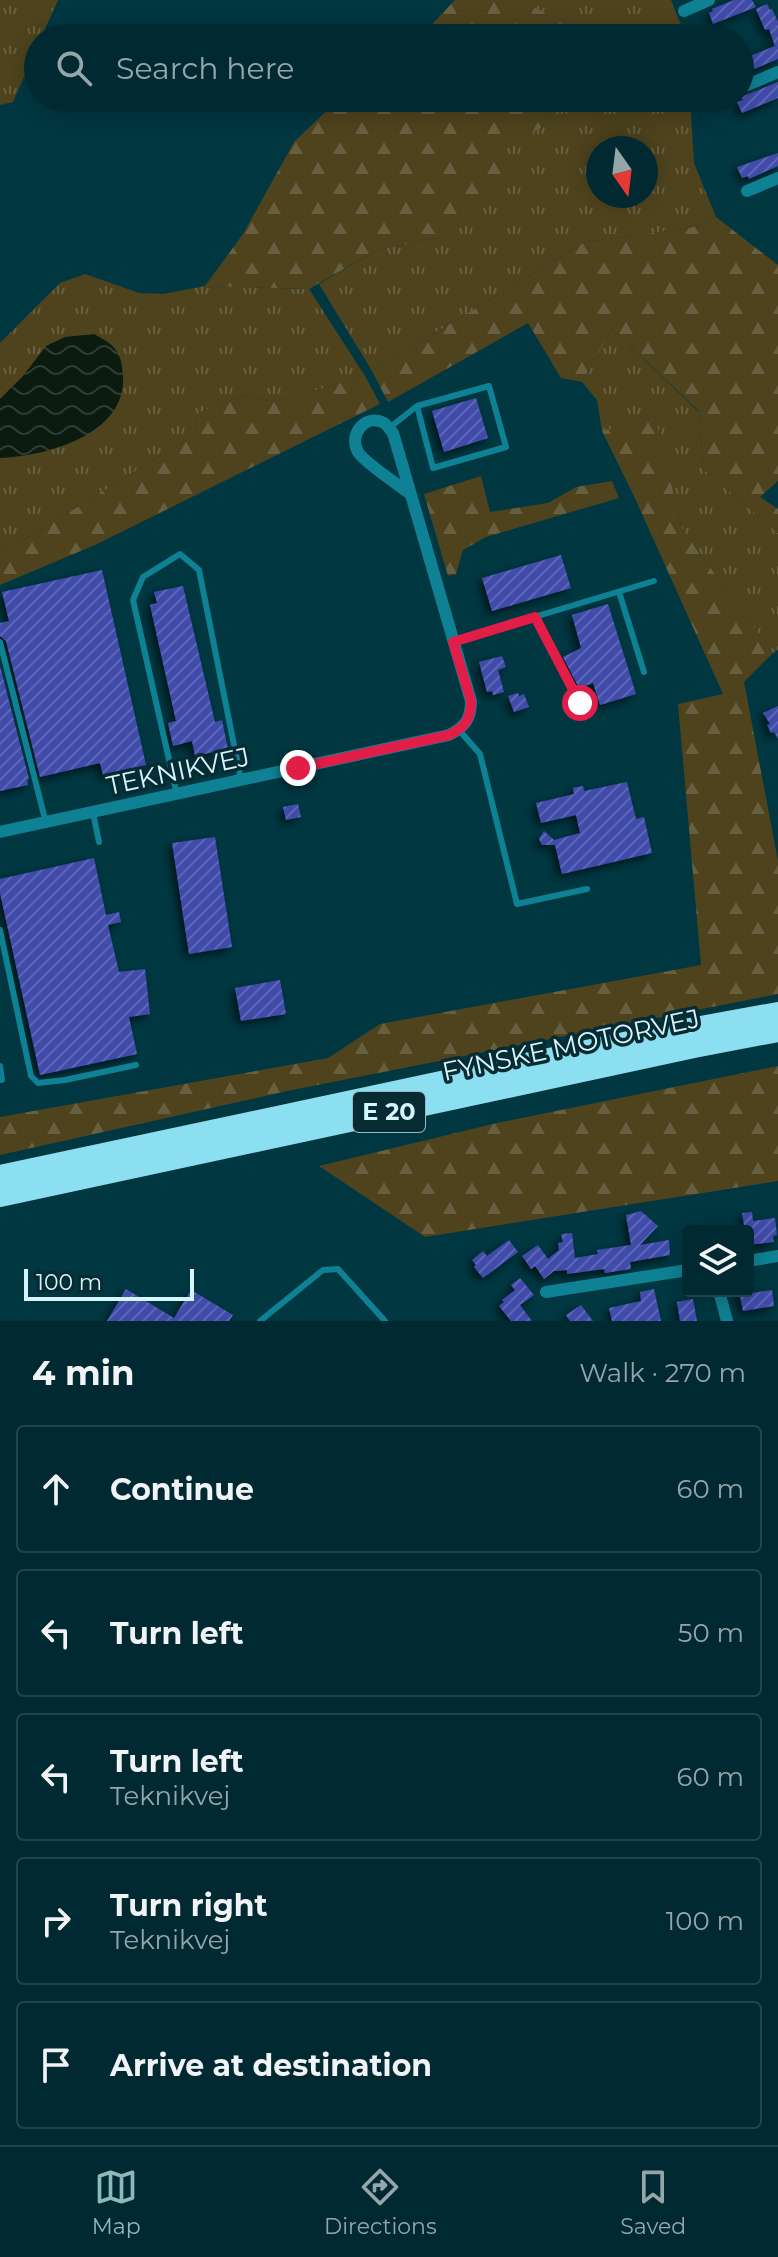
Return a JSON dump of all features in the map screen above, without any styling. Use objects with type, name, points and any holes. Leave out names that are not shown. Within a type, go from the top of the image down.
[{"type":"highway","name":"FYNSKE MOTORVEJ","points":[[0,1176],[778,1013]]},
{"type":"highway","name":"FYNSKE MOTORVEJ","points":[[0,1196],[778,1031]]},
{"type":"street","points":[[684,11],[709,0]]},
{"type":"street","points":[[754,82],[778,72]]},
{"type":"street","points":[[747,191],[778,178]]},
{"type":"street","points":[[409,493],[359,454],[355,434],[360,426],[372,421],[385,424],[393,433],[471,701],[467,724],[459,730]]},
{"type":"street","name":"TEKNIKVEJ","points":[[0,832],[449,735],[459,730]]},
{"type":"street","points":[[754,1260],[778,1256]]},
{"type":"street","points":[[546,1292],[682,1271]]},
{"type":"street","points":[[721,1297],[727,1321]]},
{"type":"lane","points":[[389,428],[417,406],[489,386],[506,447],[433,468],[417,406]]},
{"type":"lane","points":[[177,795],[133,600],[143,577],[180,554],[199,570],[241,780]]},
{"type":"lane","points":[[453,642],[654,581]]},
{"type":"lane","points":[[619,592],[644,672]]},
{"type":"lane","points":[[535,617],[580,703]]},
{"type":"lane","points":[[0,642],[46,823]]},
{"type":"lane","points":[[459,730],[480,754],[517,904],[587,889]]},
{"type":"lane","points":[[93,813],[99,842]]},
{"type":"lane","points":[[0,930],[31,1076],[38,1083],[136,1065]]},
{"type":"lane","points":[[0,1066],[2,1080]]},
{"type":"lane","points":[[260,1321],[323,1270],[338,1269],[385,1321]]},
{"type":"green space","points":[[0,0],[58,0],[47,24],[24,24],[24,77],[13,102],[0,105]]},
{"type":"green space","points":[[455,0],[517,0],[573,24],[432,24]]},
{"type":"green space","points":[[517,0],[671,0],[680,24],[572,24]]},
{"type":"green space","points":[[325,112],[550,112],[540,129],[505,142],[505,194],[436,238],[377,250],[309,289],[205,286],[243,234],[294,142]]},
{"type":"green space","points":[[550,112],[691,112],[694,163],[716,217],[690,228],[585,242],[372,371],[319,284],[377,250],[436,238],[505,141],[540,129]]},
{"type":"green space","points":[[716,217],[778,265],[778,481],[760,497],[778,509],[778,533],[703,469],[699,411],[612,329],[582,382],[561,378],[528,323],[388,402],[372,371],[585,242],[690,228]]},
{"type":"green space","points":[[85,274],[139,293],[163,294],[205,286],[309,289],[365,376],[274,402],[245,395],[198,413],[194,435],[21,542],[0,547],[0,343],[60,283]]},
{"type":"green space","points":[[612,329],[699,412],[703,469],[778,533],[778,650],[773,653],[682,529],[655,417],[602,431],[597,400],[582,382]]},
{"type":"green space","points":[[365,376],[380,404],[95,545],[0,585],[0,547],[21,542],[194,435],[198,413],[245,395],[274,402]]},
{"type":"green space","points":[[655,416],[682,529],[773,653],[744,682],[778,861],[778,994],[292,1090],[0,1155],[0,1117],[328,1058],[380,1024],[701,965],[678,704],[723,694],[602,431]]},
{"type":"green space","points":[[481,476],[490,512],[548,503],[576,487],[612,481],[619,498],[486,537],[463,550],[456,574],[448,576],[424,494]]},
{"type":"green space","points":[[778,1066],[778,1181],[425,1237],[319,1166],[497,1123]]},
{"type":"water","points":[[94,334],[112,346],[121,361],[123,377],[120,397],[112,414],[98,428],[60,447],[0,458],[0,399],[46,346],[65,337]]},
{"type":"building","points":[[734,0],[752,0],[756,7],[713,24],[709,13],[712,9]]},
{"type":"building","points":[[767,4],[778,22],[778,59],[754,69],[754,54],[775,46],[769,29],[765,30],[756,9]]},
{"type":"building","points":[[778,82],[778,98],[754,108],[754,92]]},
{"type":"building","points":[[778,153],[778,166],[749,179],[748,176],[742,178],[737,167]]},
{"type":"building","points":[[476,398],[488,438],[444,452],[432,411]]},
{"type":"building","points":[[561,555],[571,588],[492,611],[482,578]]},
{"type":"building","points":[[102,570],[146,765],[103,775],[100,763],[40,777],[6,641],[0,636],[0,623],[9,621],[2,592]]},
{"type":"building","points":[[183,586],[215,722],[222,720],[228,749],[195,756],[192,741],[173,746],[168,723],[176,721],[150,605],[157,603],[154,592]]},
{"type":"building","points":[[608,604],[636,694],[600,705],[593,683],[579,688],[563,657],[581,648],[572,615]]},
{"type":"building","points":[[502,656],[506,667],[498,670],[504,692],[493,695],[492,691],[487,692],[479,662]]},
{"type":"building","points":[[0,666],[29,779],[28,785],[0,791]]},
{"type":"building","points":[[518,693],[519,696],[524,694],[529,707],[514,712],[508,696]]},
{"type":"building","points":[[778,706],[778,739],[774,732],[771,733],[767,725],[770,724],[763,713]]},
{"type":"building","points":[[627,782],[636,819],[644,817],[652,853],[562,874],[555,845],[542,845],[539,839],[544,831],[554,840],[580,833],[576,815],[541,823],[536,803],[574,794],[573,788],[583,786],[584,791]]},
{"type":"building","points":[[298,804],[301,817],[286,820],[283,807]]},
{"type":"building","points":[[215,837],[232,947],[189,954],[172,843]]},
{"type":"building","points":[[94,858],[106,915],[119,912],[121,922],[108,925],[119,972],[145,969],[150,1014],[129,1017],[137,1054],[40,1075],[0,893],[0,879]]},
{"type":"building","points":[[280,980],[286,1014],[241,1021],[235,988]]},
{"type":"building","points":[[641,1211],[658,1226],[640,1245],[669,1240],[670,1255],[630,1262],[631,1269],[567,1274],[567,1270],[554,1271],[544,1279],[535,1266],[531,1269],[522,1256],[538,1245],[548,1259],[559,1250],[558,1243],[563,1242],[561,1234],[572,1233],[575,1258],[598,1254],[597,1250],[631,1245],[626,1215]]},
{"type":"building","points":[[752,1212],[753,1221],[775,1218],[777,1235],[773,1236],[774,1242],[754,1244],[754,1225],[744,1225],[742,1213]]},
{"type":"building","points":[[509,1240],[518,1252],[483,1278],[472,1260],[483,1251],[487,1256]]},
{"type":"building","points":[[520,1278],[534,1295],[520,1305],[532,1321],[511,1321],[499,1306],[515,1290],[511,1285]]},
{"type":"building","points":[[126,1289],[174,1318],[191,1290],[233,1315],[229,1321],[107,1321]]},
{"type":"building","points":[[654,1289],[661,1321],[612,1321],[609,1308],[641,1301],[640,1292]]},
{"type":"building","points":[[772,1290],[774,1306],[743,1311],[740,1297],[754,1297],[754,1293]]},
{"type":"building","points":[[693,1299],[697,1321],[680,1321],[677,1302]]},
{"type":"building","points":[[581,1305],[593,1321],[570,1321],[566,1315]]},
{"type":"route","points":[[298,768],[449,735],[459,730],[467,724],[471,701],[453,642],[535,617],[580,703]]}]
